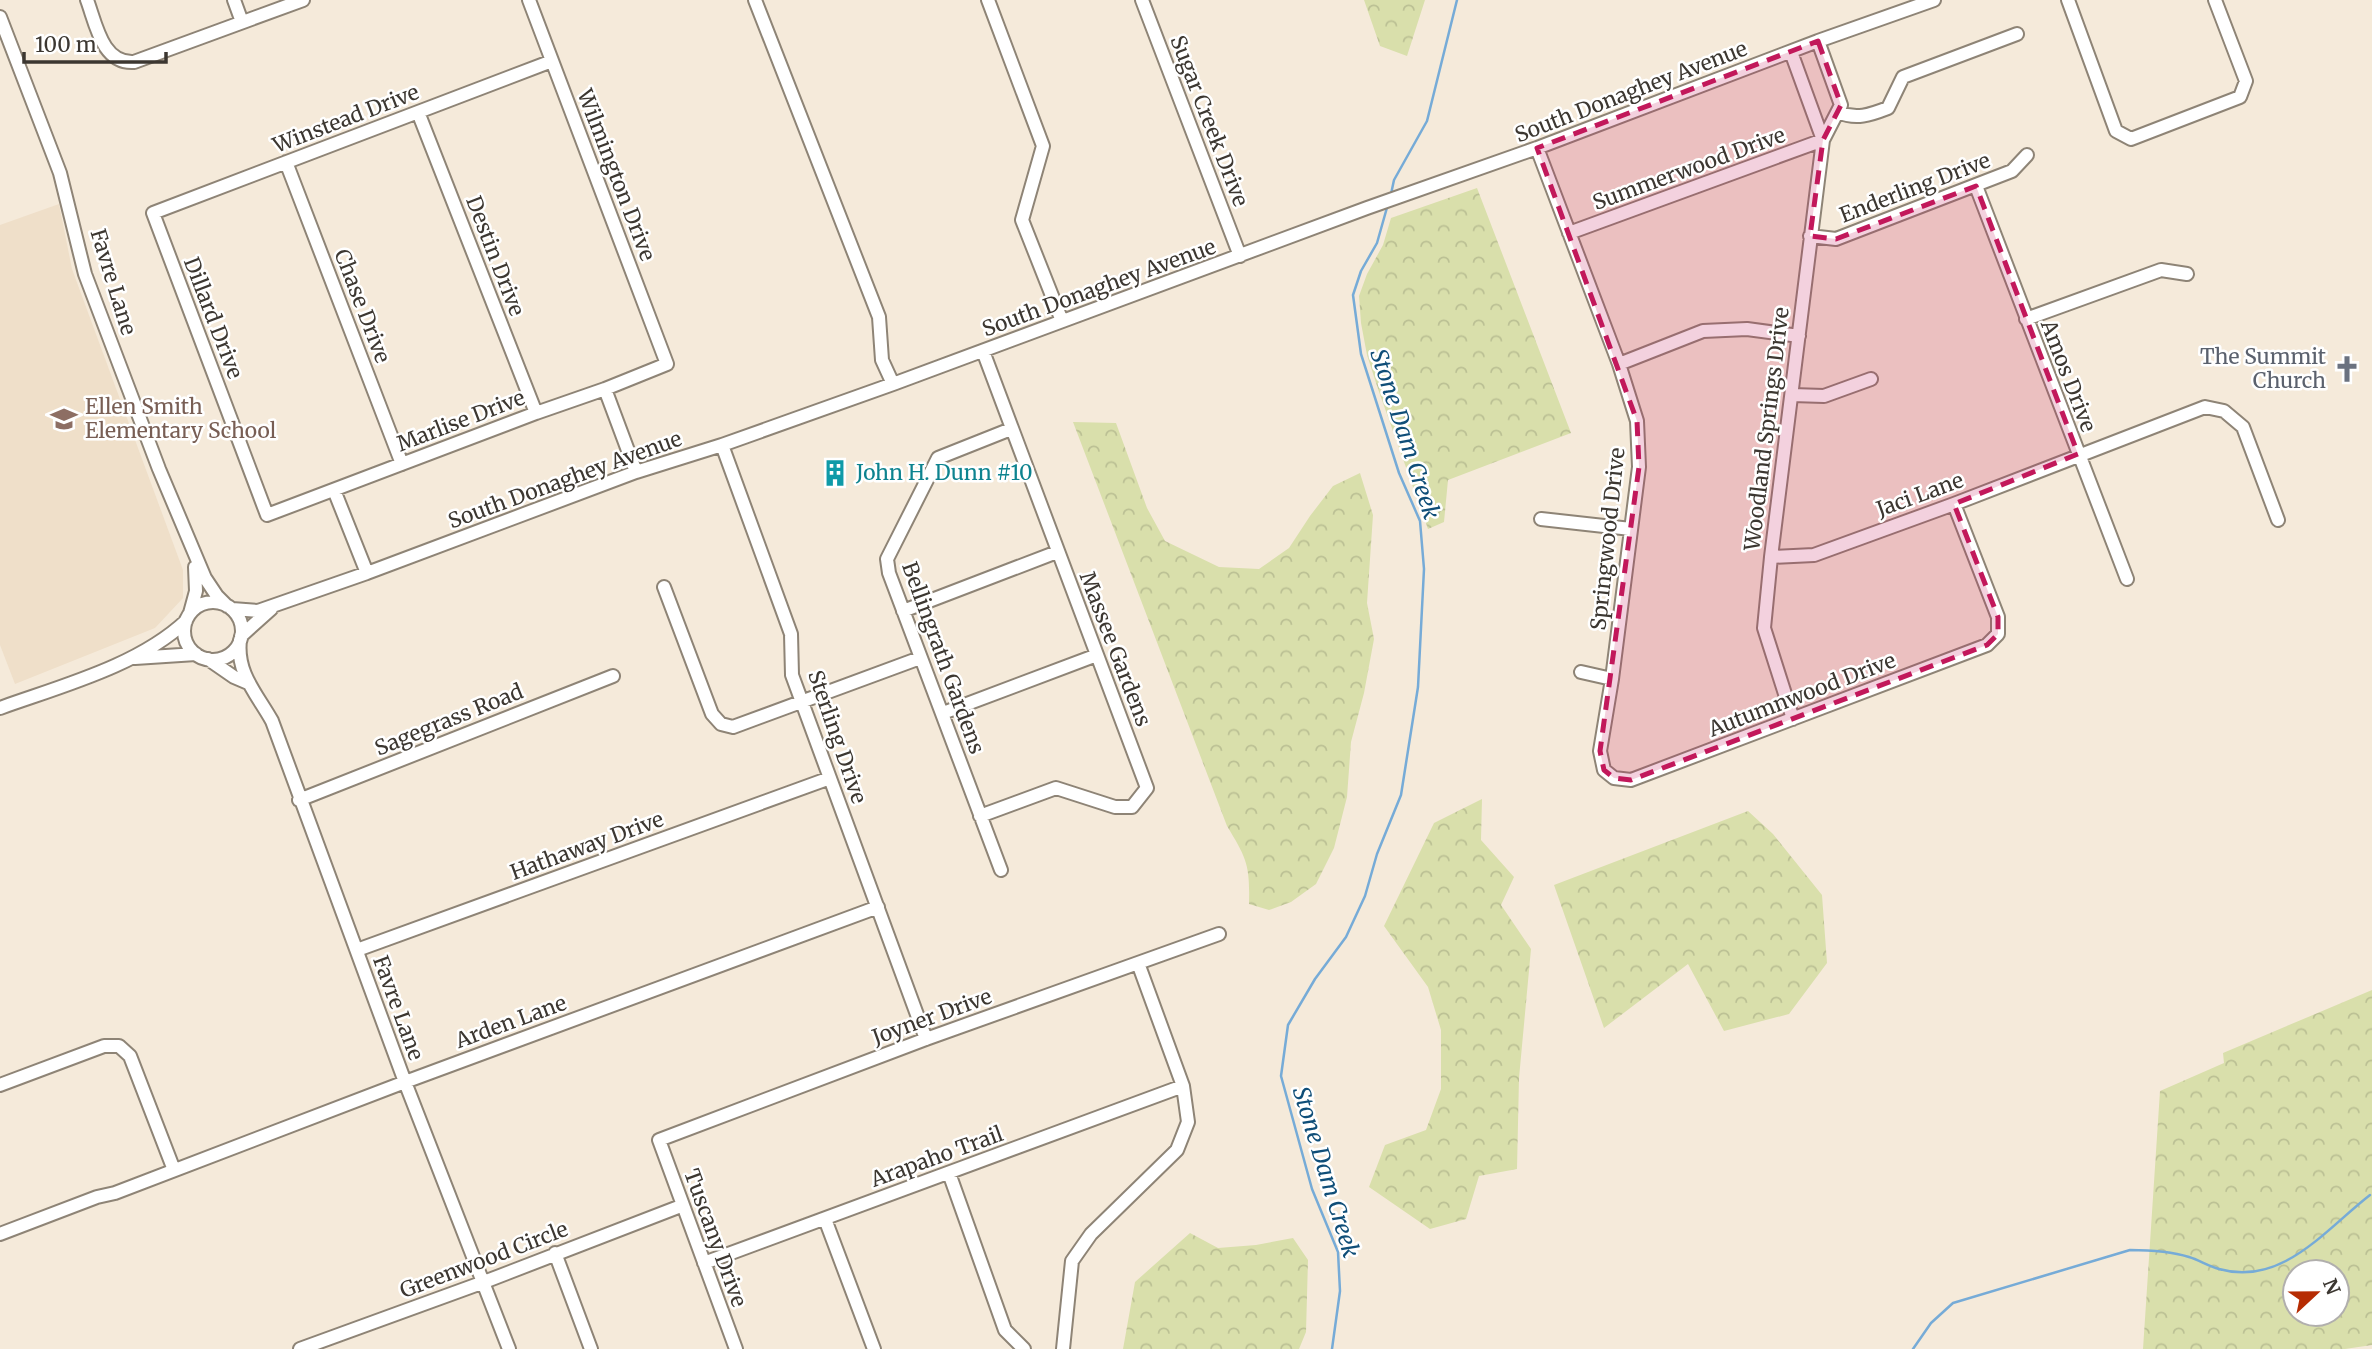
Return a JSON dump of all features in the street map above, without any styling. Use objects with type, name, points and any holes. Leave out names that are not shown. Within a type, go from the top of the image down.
[{"type":"street","points":[[87,0],[105,47],[119,61],[134,62],[303,0]]},
{"type":"street","points":[[234,0],[242,22]]},
{"type":"street","name":"Wilmington Drive","points":[[529,0],[667,364]]},
{"type":"street","points":[[755,0],[879,317],[882,360],[893,384]]},
{"type":"street","points":[[988,0],[1043,146],[1022,219],[1062,321]]},
{"type":"street","name":"Sugar Creek Drive","points":[[1142,0],[1240,256]]},
{"type":"street","name":"South Donaghey Avenue","points":[[229,607],[258,611],[368,573],[636,472],[722,445],[893,384],[1934,0]]},
{"type":"street","points":[[2068,0],[2116,131],[2131,139],[2240,97],[2246,81],[2215,0]]},
{"type":"street","name":"Favre Lane","points":[[0,17],[60,173],[85,274],[194,556],[210,586],[229,607]]},
{"type":"street","points":[[1818,41],[1841,105],[1838,112],[1849,117],[1869,116],[1888,108],[1903,77],[2017,33]]},
{"type":"street","name":"Woodland Springs Drive","points":[[1791,52],[1823,140]]},
{"type":"street","name":"Winstead Drive","points":[[153,213],[552,61]]},
{"type":"street","name":"Destin Drive","points":[[418,112],[536,413]]},
{"type":"street","name":"Woodland Springs Drive","points":[[1793,719],[1764,628],[1823,140],[1838,112]]},
{"type":"street","name":"Summerwood Drive","points":[[1569,233],[1823,140]]},
{"type":"street","name":"Springwood Drive","points":[[1537,148],[1619,364],[1637,421],[1639,467],[1600,751],[1604,770],[1614,778]]},
{"type":"street","name":"Enderling Drive","points":[[1810,236],[1836,239],[2012,171],[2026,155]]},
{"type":"street","name":"Chase Drive","points":[[286,162],[402,464]]},
{"type":"street","name":"Amos Drive","points":[[1976,186],[2127,579]]},
{"type":"street","name":"Dillard Drive","points":[[153,213],[267,514]]},
{"type":"street","points":[[2026,319],[2161,270],[2187,274]]},
{"type":"street","points":[[1619,364],[1703,331],[1747,329],[1799,336]]},
{"type":"street","name":"Massee Gardens","points":[[980,816],[1056,788],[1115,807],[1132,807],[1147,788],[983,351]]},
{"type":"street","name":"Marlise Drive","points":[[267,514],[667,364]]},
{"type":"street","points":[[1791,396],[1824,396],[1871,379]]},
{"type":"street","points":[[605,389],[636,472]]},
{"type":"street","name":"Jaci Lane","points":[[1771,557],[1814,555],[2205,407],[2224,411],[2243,427],[2278,520]]},
{"type":"street","name":"Bellingrath Gardens","points":[[1001,870],[920,658],[889,573],[887,559],[938,458],[1011,429]]},
{"type":"street","name":"Sterling Drive","points":[[722,445],[791,634],[792,675],[926,1039]]},
{"type":"street","points":[[334,490],[368,573]]},
{"type":"street","name":"Autumnwood Drive","points":[[1614,778],[1631,780],[1987,645],[1998,634],[1998,617],[1954,504]]},
{"type":"street","points":[[1541,519],[1632,528]]},
{"type":"street","points":[[903,611],[1057,552]]},
{"type":"street","name":"Favre Lane","points":[[188,617],[197,581],[194,556]]},
{"type":"street","points":[[664,587],[712,714],[721,724],[733,727],[920,658]]},
{"type":"street","points":[[0,708],[131,658],[174,632],[196,607],[212,602],[229,607],[238,617],[241,638],[231,653],[224,657],[131,658]]},
{"type":"street","name":"South Donaghey Avenue","points":[[241,638],[274,606]]},
{"type":"street","points":[[188,617],[186,639],[202,657],[234,677],[248,682]]},
{"type":"street","name":"Favre Lane","points":[[241,638],[240,662],[248,682],[272,721],[405,1082],[509,1349]]},
{"type":"street","points":[[943,713],[1097,655]]},
{"type":"street","points":[[1581,672],[1612,679]]},
{"type":"street","name":"Sagegrass Road","points":[[299,800],[613,676]]},
{"type":"street","name":"Hathaway Drive","points":[[357,950],[830,778]]},
{"type":"street","name":"Arden Lane","points":[[0,1234],[878,906]]},
{"type":"street","name":"Joyner Drive","points":[[659,1140],[926,1039],[1219,934]]},
{"type":"street","points":[[1063,1349],[1072,1261],[1091,1234],[1177,1150],[1188,1122],[1183,1086],[1138,963]]},
{"type":"street","points":[[0,1085],[103,1046],[119,1046],[130,1056],[174,1170]]},
{"type":"street","name":"Arapaho Trail","points":[[705,1263],[1183,1086]]},
{"type":"street","name":"Tuscany Drive","points":[[659,1140],[681,1206],[736,1349]]},
{"type":"street","points":[[949,1173],[1005,1330],[1024,1349]]},
{"type":"street","name":"Greenwood Circle","points":[[300,1349],[681,1206]]},
{"type":"street","points":[[825,1219],[874,1349]]},
{"type":"street","points":[[555,1253],[591,1349]]},
{"type":"highlighted area","points":[[1818,41],[1841,105],[1823,140],[1810,236],[1836,239],[1976,186],[2078,454],[1954,504],[1998,617],[1998,634],[1987,645],[1631,780],[1614,778],[1604,770],[1600,751],[1639,467],[1637,421],[1537,148]]},
{"type":"shaded area","name":"Ellen Smith Elementary School","points":[[59,204],[72,269],[183,570],[183,598],[155,628],[15,684],[0,645],[0,225]]},
{"type":"green space","points":[[1364,0],[1425,0],[1407,56],[1380,46]]},
{"type":"green space","points":[[1477,188],[1571,433],[1448,480],[1444,522],[1428,529],[1367,355],[1359,296],[1367,274],[1383,245],[1391,218]]},
{"type":"green space","points":[[1073,422],[1116,423],[1147,508],[1165,541],[1219,567],[1259,569],[1289,548],[1333,486],[1360,473],[1373,515],[1367,603],[1374,639],[1351,742],[1347,797],[1334,848],[1316,884],[1291,902],[1269,910],[1249,904],[1248,871],[1243,855],[1227,826]]},
{"type":"green space","points":[[1482,799],[1481,840],[1514,877],[1501,905],[1531,949],[1519,1078],[1517,1169],[1479,1176],[1466,1219],[1430,1229],[1369,1187],[1385,1145],[1426,1130],[1441,1089],[1441,1030],[1428,987],[1384,926],[1434,823]]},
{"type":"green space","points":[[1748,811],[1773,834],[1822,895],[1827,963],[1789,1014],[1724,1031],[1688,964],[1604,1028],[1554,885]]},
{"type":"green space","points":[[2372,990],[2372,1345],[2345,1349],[2143,1349],[2160,1091],[2224,1063],[2223,1053]]},
{"type":"green space","points":[[1190,1233],[1218,1248],[1293,1238],[1308,1260],[1306,1332],[1299,1349],[1123,1349],[1135,1282]]},
{"type":"waterway","name":"Stone Dam Creek","points":[[1391,194],[1394,180],[1427,121],[1457,0]]},
{"type":"waterway","name":"Stone Dam Creek","points":[[1332,1349],[1340,1291],[1338,1252],[1312,1189],[1281,1076],[1288,1025],[1315,979],[1346,937],[1365,896],[1377,854],[1401,795],[1418,687],[1424,569],[1420,521],[1399,473],[1361,354],[1353,295],[1361,271],[1377,243],[1388,204]]},
{"type":"waterway","points":[[1913,1349],[1931,1323],[1953,1303],[2130,1250],[2175,1253],[2219,1269],[2242,1272],[2263,1270],[2302,1252],[2370,1195]]},
{"type":"place","name":"The Summit Church","points":[[2347,369]]},
{"type":"place","name":"Ellen Smith Elementary School","points":[[64,419]]},
{"type":"place","name":"John H. Dunn #10","points":[[835,473]]}]
